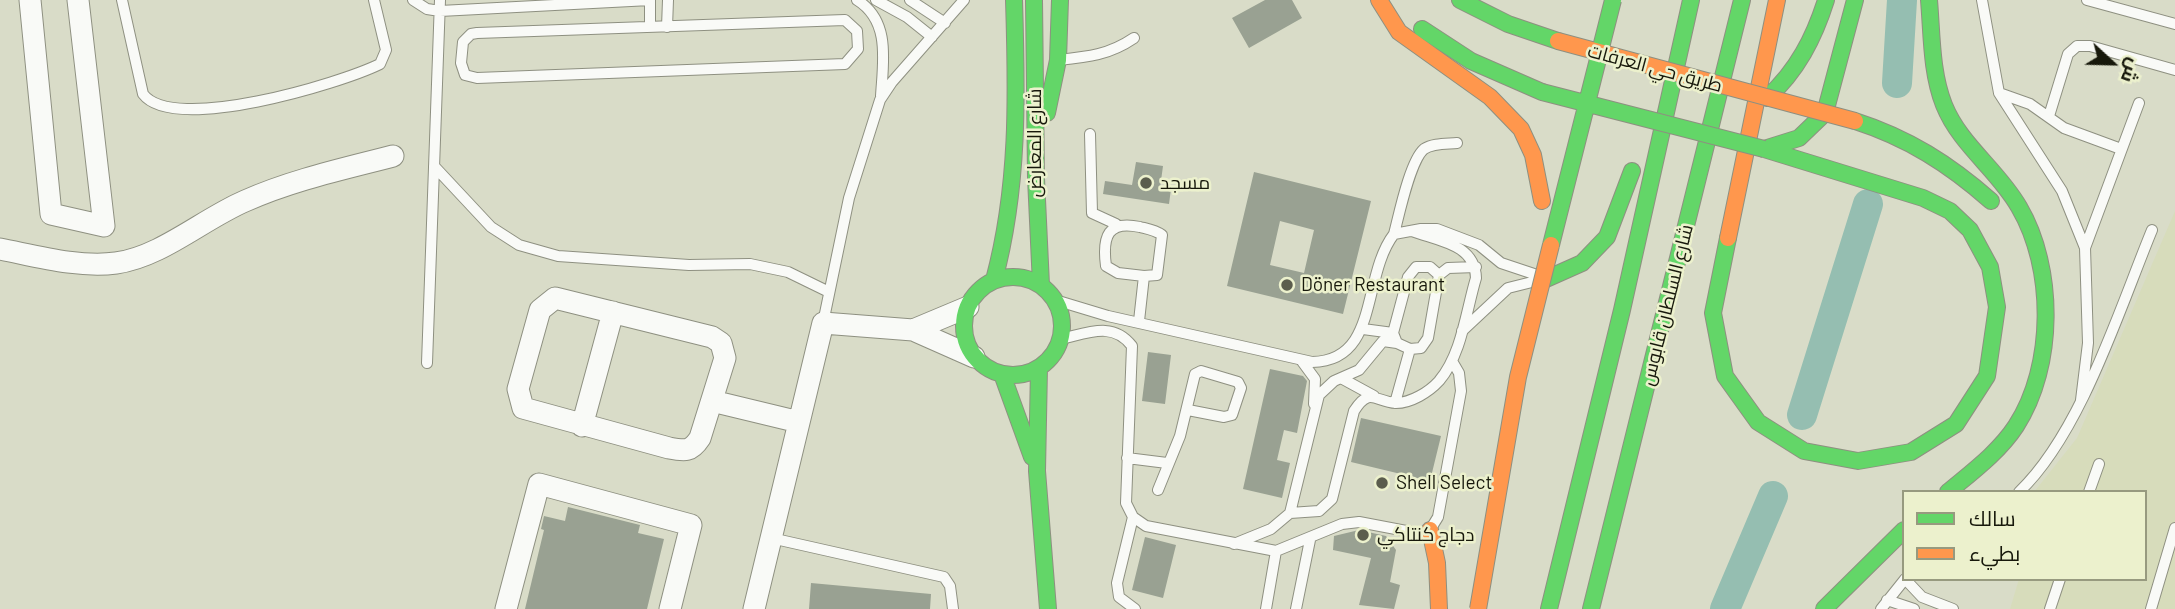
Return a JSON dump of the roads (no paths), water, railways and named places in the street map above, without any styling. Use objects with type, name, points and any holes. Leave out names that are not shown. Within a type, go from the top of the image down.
[{"type":"main road","name":"شارع المعارض","points":[[994,280],[1006,241],[1013,200],[1014,0]]},
{"type":"main road","name":"شارع المعارض","points":[[1034,0],[1037,160],[1035,209],[1041,285]]},
{"type":"main road","points":[[1037,160],[1058,60],[1060,0]]},
{"type":"main road","points":[[1379,0],[1398,31],[1432,59],[1490,96],[1513,118],[1530,147],[1540,215],[1518,377],[1479,609]]},
{"type":"main road","points":[[1388,0],[1438,41],[1471,61],[1542,92],[1584,105],[1764,149],[1920,197],[1949,211],[1971,230],[1997,288],[1996,340],[1992,363],[1979,397],[1964,417],[1924,447],[1901,456],[1870,462],[1845,462],[1799,449],[1759,422],[1730,385],[1720,365],[1713,337],[1713,313],[1777,0]]},
{"type":"main road","name":"طريق حي العرفات","points":[[1460,0],[1508,24],[1599,54],[1890,131],[1949,163],[2001,213],[2040,266]]},
{"type":"main road","points":[[1518,377],[1584,105],[1613,0]]},
{"type":"main road","name":"شارع السلطان قابوس","points":[[1591,609],[1742,0]]},
{"type":"main road","points":[[1767,98],[1794,71],[1811,42],[1826,0]]},
{"type":"main road","points":[[1764,149],[1795,143],[1814,128],[1825,113],[1855,0]]},
{"type":"main road","points":[[1929,0],[1937,84],[1950,118],[2021,210],[2040,266],[2045,315],[2043,349],[2034,387],[2018,424],[1994,453],[1950,490]]},
{"type":"main road","points":[[1644,132],[1690,6]]},
{"type":"main road","points":[[1549,609],[1622,310],[1690,6]]},
{"type":"main road","points":[[1546,279],[1582,263],[1607,237],[1636,156]]},
{"type":"main road","points":[[1018,277],[1041,285],[1055,300],[1062,326],[1056,350],[1039,368],[1027,373],[1002,374],[982,364],[974,356],[964,333],[968,307],[974,296],[994,280],[1018,277]]},
{"type":"main road","points":[[1039,368],[1037,471],[1048,609]]},
{"type":"main road","points":[[1002,374],[1037,471]]},
{"type":"main road","points":[[1430,530],[1437,563],[1439,609]]},
{"type":"main road","points":[[1824,609],[1902,532]]},
{"type":"street","points":[[30,0],[51,214],[104,226],[78,0]]},
{"type":"street","points":[[0,249],[99,264],[128,261],[157,250],[200,223],[246,200],[294,183],[393,156]]},
{"type":"street","points":[[555,298],[613,312],[712,337],[721,342],[725,358],[700,438],[694,447],[686,451],[582,426],[523,408],[518,389],[540,310],[555,298]]},
{"type":"street","points":[[913,330],[968,307]]},
{"type":"street","points":[[582,426],[613,312]]},
{"type":"street","points":[[754,609],[823,323],[913,330],[974,356]]},
{"type":"street","points":[[712,401],[799,422]]},
{"type":"street","points":[[506,609],[539,484],[691,525],[670,609]]},
{"type":"lane","points":[[122,0],[143,93],[148,100],[166,107],[210,108],[272,100],[380,64],[386,50],[374,0]]},
{"type":"lane","points":[[413,0],[427,9],[440,5],[650,0],[650,27]]},
{"type":"lane","points":[[667,27],[668,0]]},
{"type":"lane","points":[[823,323],[849,198],[880,100],[884,41],[877,22],[857,0]]},
{"type":"lane","points":[[876,0],[907,17],[932,37]]},
{"type":"lane","points":[[910,0],[945,23]]},
{"type":"lane","points":[[880,100],[891,82],[964,0]]},
{"type":"lane","points":[[1982,0],[1999,93],[2062,191],[2085,248],[2088,343],[2081,400]]},
{"type":"lane","points":[[2087,0],[2175,24]]},
{"type":"lane","points":[[427,363],[440,5]]},
{"type":"lane","points":[[845,20],[857,31],[858,49],[845,64],[477,78],[465,75],[461,69],[463,42],[471,34],[650,27],[845,20]]},
{"type":"lane","points":[[1058,60],[1102,55],[1115,51],[1134,38]]},
{"type":"lane","points":[[2049,116],[2068,54],[2077,46],[2090,46],[2175,70]]},
{"type":"lane","points":[[1999,93],[2030,104],[2064,128],[2121,149]]},
{"type":"lane","points":[[2085,248],[2139,103]]},
{"type":"lane","points":[[1090,134],[1092,213],[1116,225]]},
{"type":"lane","points":[[1055,300],[1108,316],[1301,360],[1324,362],[1341,356],[1363,330],[1375,270],[1394,234],[1416,160],[1424,150],[1435,145],[1457,143]]},
{"type":"lane","points":[[434,166],[491,227],[519,245],[558,256],[689,265],[750,264],[788,272],[829,292]]},
{"type":"lane","points":[[1125,224],[1162,235],[1157,275],[1144,276],[1118,273],[1106,266],[1106,246],[1110,229],[1116,225],[1125,224]]},
{"type":"lane","points":[[1394,234],[1409,230],[1437,229],[1479,245],[1501,263],[1546,279]]},
{"type":"lane","points":[[1341,379],[1374,396],[1395,403],[1410,400],[1427,391],[1440,380],[1452,361],[1476,278],[1476,267],[1461,248],[1409,230]]},
{"type":"lane","points":[[2021,490],[2053,452],[2081,400],[2152,230]]},
{"type":"lane","points":[[1395,338],[1408,277],[1416,267],[1430,267],[1439,275]]},
{"type":"lane","points":[[1363,330],[1395,338],[1410,349],[1421,348],[1428,338],[1439,275],[1448,268],[1476,267]]},
{"type":"lane","points":[[1139,321],[1144,276]]},
{"type":"lane","points":[[1460,334],[1508,288],[1546,279]]},
{"type":"lane","points":[[1060,339],[1105,329],[1118,332],[1132,346],[1126,503],[1133,517],[1146,526],[1232,545],[1276,551],[1310,540],[1342,524],[1359,522],[1422,534],[1430,530],[1438,517],[1461,391],[1459,373],[1452,361]]},
{"type":"lane","points":[[1313,410],[1325,387],[1359,370],[1383,341],[1395,338]]},
{"type":"lane","points":[[1395,403],[1410,349]]},
{"type":"lane","points":[[1232,545],[1271,529],[1290,513],[1313,410],[1315,379],[1301,360]]},
{"type":"lane","points":[[1158,490],[1188,410],[1193,380],[1201,371],[1238,382],[1241,388],[1236,410],[1232,415],[1224,417],[1188,410]]},
{"type":"lane","points":[[1290,513],[1319,512],[1332,499],[1354,411],[1361,400],[1374,396]]},
{"type":"lane","points":[[1127,458],[1167,463]]},
{"type":"lane","points":[[2091,490],[2099,464]]},
{"type":"lane","points":[[1133,517],[1117,583],[1119,597],[1135,609]]},
{"type":"lane","points":[[2151,609],[2175,528]]},
{"type":"lane","points":[[771,538],[944,577],[950,586],[953,609]]},
{"type":"lane","points":[[1296,609],[1310,540]]},
{"type":"lane","points":[[1266,609],[1276,551]]},
{"type":"lane","points":[[1884,604],[1903,581]]},
{"type":"lane","points":[[1907,581],[1922,597],[1945,608]]},
{"type":"lane","points":[[2050,609],[2059,581]]},
{"type":"lane","points":[[1884,604],[1914,609]]},
{"type":"waterway","points":[[1897,83],[1902,0]]},
{"type":"waterway","points":[[1802,415],[1868,204]]},
{"type":"waterway","points":[[1725,609],[1773,496]]},
{"type":"place","name":"مسجد","points":[[1146,183]]},
{"type":"place","name":"Döner Restaurant","points":[[1287,285]]},
{"type":"place","name":"Shell Select","points":[[1382,483]]},
{"type":"place","name":"دجاج كنتاكي","points":[[1363,535]]}]
